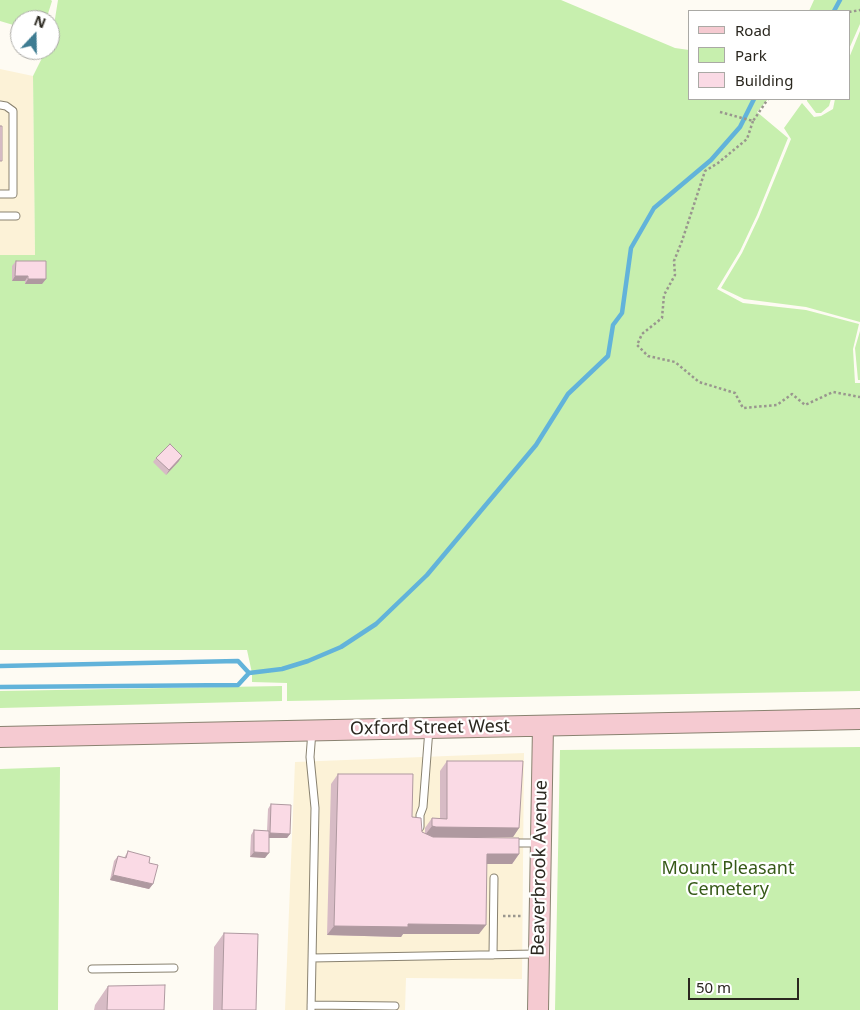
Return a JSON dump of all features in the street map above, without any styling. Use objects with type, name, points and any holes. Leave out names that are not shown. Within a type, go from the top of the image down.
[{"type":"main road","name":"Oxford Street West","points":[[0,738],[860,719]]},
{"type":"main road","name":"Beaverbrook Avenue","points":[[538,1010],[542,726]]},
{"type":"lane","points":[[0,105],[13,111],[13,194],[0,194]]},
{"type":"lane","points":[[0,216],[16,216]]},
{"type":"lane","points":[[420,838],[420,815],[424,808],[429,728]]},
{"type":"lane","points":[[312,731],[310,757],[315,808],[311,1007],[395,1006]]},
{"type":"lane","points":[[503,843],[541,843]]},
{"type":"lane","points":[[493,955],[494,878]]},
{"type":"lane","points":[[312,958],[539,954]]},
{"type":"lane","points":[[92,969],[174,968]]},
{"type":"path","points":[[767,100],[753,121],[747,139],[718,163],[705,171],[674,261],[675,275],[664,295],[662,318],[642,334],[637,345],[648,356],[676,362],[699,382],[735,393],[743,408],[777,405],[792,394],[805,405],[832,392],[860,396]]},
{"type":"path","points":[[720,112],[753,121]]},
{"type":"path","points":[[494,916],[531,916]]},
{"type":"shaded area","points":[[0,69],[33,76],[35,255],[0,255]]},
{"type":"shaded area","points":[[524,753],[522,979],[406,978],[405,1010],[285,1010],[295,762]]},
{"type":"green space","points":[[0,0],[52,1],[49,10],[10,10],[10,24],[0,21]]},
{"type":"green space","points":[[58,0],[561,0],[675,48],[688,50],[688,100],[767,100],[757,112],[788,138],[757,215],[740,251],[717,289],[743,303],[806,310],[859,324],[853,349],[855,383],[860,383],[860,691],[287,701],[287,683],[252,682],[247,650],[0,650],[0,255],[35,255],[33,76],[41,60],[60,60],[60,10],[56,10]]},
{"type":"green space","points":[[814,0],[860,0],[860,24],[850,47],[850,10],[809,10]]},
{"type":"green space","points":[[860,31],[860,322],[806,307],[744,299],[721,288],[742,253],[759,217],[791,139],[784,128],[802,103],[814,117],[821,116],[833,109],[835,100],[850,100],[850,56]]},
{"type":"green space","points":[[831,100],[829,106],[821,113],[816,113],[807,101]]},
{"type":"green space","points":[[860,331],[860,380],[858,380],[855,348]]},
{"type":"green space","points":[[282,686],[282,701],[0,708],[0,691]]},
{"type":"green space","name":"Mount Pleasant Cemetery","points":[[860,747],[860,1010],[555,1010],[560,750]]},
{"type":"green space","points":[[60,767],[58,1010],[0,1010],[0,769]]},
{"type":"building","points":[[0,126],[2,126],[2,161],[0,161]]},
{"type":"building","points":[[16,261],[46,261],[46,279],[28,279],[28,276],[15,276]]},
{"type":"building","points":[[170,444],[182,456],[169,470],[156,458]]},
{"type":"building","points":[[447,761],[523,761],[519,828],[432,826],[432,818],[447,819]]},
{"type":"building","points":[[338,774],[413,774],[412,817],[421,818],[422,832],[433,837],[519,838],[519,854],[487,854],[486,925],[408,924],[408,927],[334,926]]},
{"type":"building","points":[[271,804],[291,805],[290,834],[270,833]]},
{"type":"building","points":[[254,830],[269,831],[269,853],[254,852]]},
{"type":"building","points":[[128,851],[150,857],[149,863],[158,865],[153,884],[113,875],[118,856],[126,858]]},
{"type":"building","points":[[224,933],[258,934],[256,1010],[222,1010]]},
{"type":"building","points":[[165,985],[164,1010],[107,1010],[108,986]]},
{"type":"waterway","points":[[835,10],[840,0]]},
{"type":"waterway","points":[[0,687],[238,685],[249,673],[282,669],[308,661],[341,647],[376,624],[427,575],[536,445],[568,394],[608,356],[613,325],[622,313],[631,248],[654,208],[711,160],[740,127],[754,100]]},
{"type":"waterway","points":[[0,666],[238,661],[249,673]]}]
